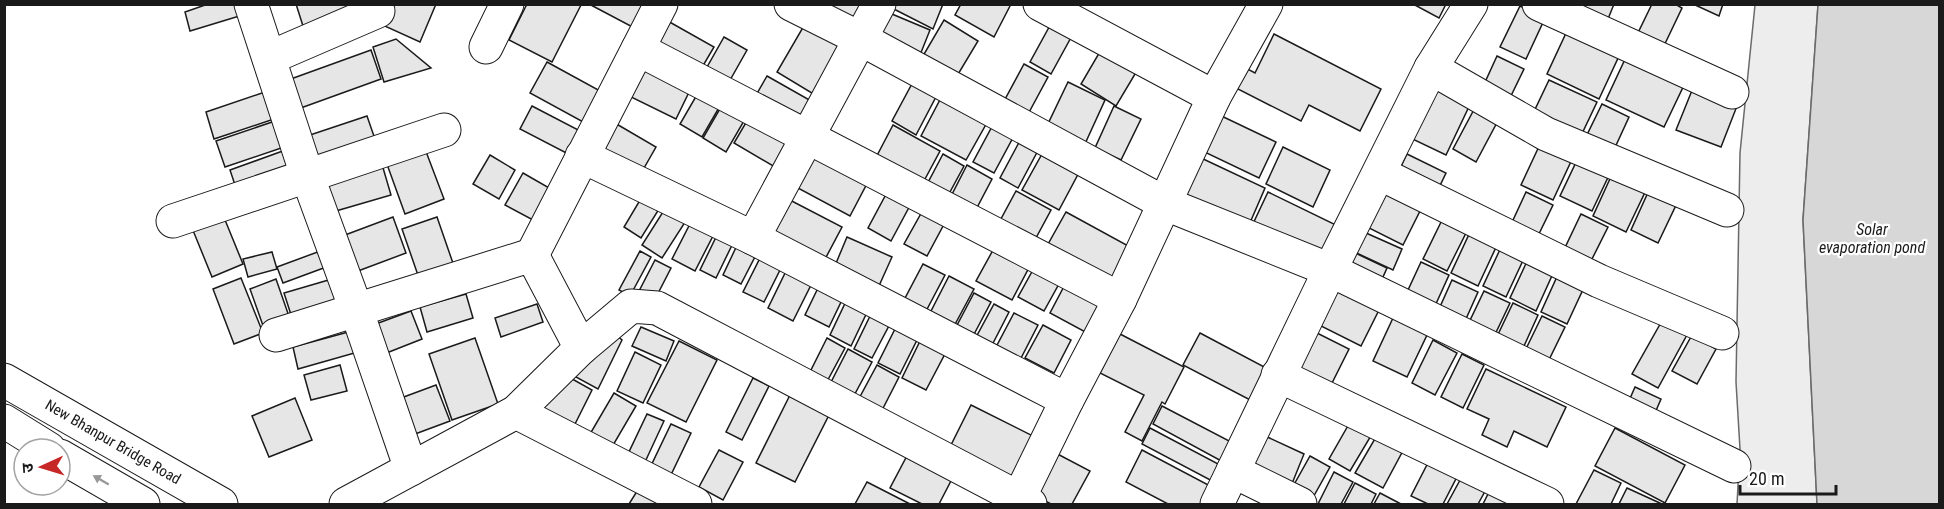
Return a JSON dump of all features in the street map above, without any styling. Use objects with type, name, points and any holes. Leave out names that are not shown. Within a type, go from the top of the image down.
[{"type":"street","points":[[252,4],[307,175],[411,469]]},
{"type":"street","points":[[486,48],[507,4]]},
{"type":"street","points":[[276,334],[532,255],[661,4]]},
{"type":"street","points":[[791,4],[861,39],[1166,204],[1330,270],[1734,466]]},
{"type":"street","points":[[753,238],[879,4]]},
{"type":"street","points":[[1040,4],[1214,97]]},
{"type":"street","points":[[1217,504],[1278,375],[1431,68],[1471,4]]},
{"type":"street","points":[[1539,4],[1732,92]]},
{"type":"street","points":[[346,504],[516,412],[581,348],[631,306],[657,308],[1022,503],[1066,400],[1120,299],[1214,97],[1265,5]]},
{"type":"street","points":[[269,58],[378,11]]},
{"type":"street","points":[[638,49],[1120,299]]},
{"type":"street","points":[[1431,68],[1546,134],[1727,210]]},
{"type":"street","points":[[173,221],[444,130]]},
{"type":"street","points":[[582,156],[753,238],[1066,400]]},
{"type":"street","points":[[1379,173],[1599,281],[1722,333]]},
{"type":"street","points":[[532,255],[581,348]]},
{"type":"street","points":[[1278,375],[1547,504]]},
{"type":"street","name":"New Bhanpur Bridge Road","points":[[4,380],[221,504]]},
{"type":"street","points":[[516,412],[695,504]]},
{"type":"street","points":[[4,421],[30,437]]},
{"type":"street","points":[[72,463],[143,504]]},
{"type":"street","points":[[1233,471],[1300,504]]},
{"type":"shaded area","points":[[1755,5],[1818,5],[1803,220],[1817,504],[1737,504],[1740,449],[1736,382],[1740,153]]},
{"type":"water","name":"Solar evaporation pond","points":[[1818,5],[1939,5],[1939,504],[1817,504],[1803,220]]},
{"type":"building","points":[[208,4],[243,4],[246,14],[190,31],[185,12]]},
{"type":"building","points":[[296,4],[348,4],[350,11],[303,26]]},
{"type":"building","points":[[387,4],[436,4],[420,42],[378,23]]},
{"type":"building","points":[[527,4],[581,5],[552,62],[509,40]]},
{"type":"building","points":[[589,4],[654,4],[640,31]]},
{"type":"building","points":[[800,4],[866,4],[850,32]]},
{"type":"building","points":[[884,4],[943,4],[933,29]]},
{"type":"building","points":[[961,4],[1011,4],[994,37],[955,15]]},
{"type":"building","points":[[1413,4],[1446,4],[1439,18]]},
{"type":"building","points":[[1565,4],[1614,4],[1606,24]]},
{"type":"building","points":[[1652,4],[1675,4],[1682,8],[1661,52],[1635,39]]},
{"type":"building","points":[[1693,4],[1723,4],[1719,16]]},
{"type":"building","points":[[1520,6],[1545,18],[1526,59],[1500,47]]},
{"type":"building","points":[[880,9],[930,30],[920,55],[869,34]]},
{"type":"building","points":[[809,17],[853,43],[820,98],[777,72]]},
{"type":"building","points":[[666,20],[714,47],[697,76],[650,48]]},
{"type":"building","points":[[944,20],[978,41],[954,81],[920,61]]},
{"type":"building","points":[[1053,20],[1074,32],[1051,74],[1030,62]]},
{"type":"building","points":[[1567,31],[1619,56],[1599,99],[1547,74]]},
{"type":"building","points":[[1274,34],[1381,89],[1360,131],[1309,105],[1301,121],[1232,86],[1242,66],[1255,73]]},
{"type":"building","points":[[724,37],[747,50],[725,89],[702,76]]},
{"type":"building","points":[[396,39],[431,68],[384,82],[373,47]]},
{"type":"building","points":[[1105,43],[1141,64],[1116,106],[1081,84]]},
{"type":"building","points":[[371,50],[381,79],[298,109],[288,80]]},
{"type":"building","points":[[1627,55],[1685,83],[1664,127],[1606,100]]},
{"type":"building","points":[[1497,56],[1524,69],[1507,104],[1481,91]]},
{"type":"building","points":[[547,62],[602,92],[585,123],[530,93]]},
{"type":"building","points":[[1024,64],[1048,77],[1027,116],[1003,103]]},
{"type":"building","points":[[644,66],[691,88],[676,119],[629,96]]},
{"type":"building","points":[[767,76],[813,102],[797,130],[751,104]]},
{"type":"building","points":[[1433,76],[1474,96],[1446,155],[1404,135]]},
{"type":"building","points":[[914,80],[938,93],[916,135],[892,121]]},
{"type":"building","points":[[1549,80],[1597,102],[1578,142],[1530,120]]},
{"type":"building","points":[[1068,82],[1105,100],[1084,146],[1046,128]]},
{"type":"building","points":[[702,86],[724,99],[702,137],[680,124]]},
{"type":"building","points":[[1693,88],[1737,106],[1721,147],[1676,130]]},
{"type":"building","points":[[265,92],[274,119],[214,139],[206,112]]},
{"type":"building","points":[[943,94],[989,119],[966,160],[921,136]]},
{"type":"building","points":[[725,100],[748,114],[726,152],[703,138]]},
{"type":"building","points":[[1478,102],[1501,115],[1476,162],[1453,149]]},
{"type":"building","points":[[1602,104],[1629,117],[1612,154],[1584,141]]},
{"type":"building","points":[[532,106],[586,134],[574,157],[520,129]]},
{"type":"building","points":[[1114,106],[1141,119],[1121,160],[1095,148]]},
{"type":"building","points":[[1211,111],[1276,142],[1259,178],[1194,147]]},
{"type":"building","points":[[751,114],[797,141],[780,170],[734,143]]},
{"type":"building","points":[[367,116],[376,142],[316,162],[307,136]]},
{"type":"building","points":[[281,119],[290,145],[225,167],[216,141]]},
{"type":"building","points":[[608,119],[656,147],[640,175],[592,148]]},
{"type":"building","points":[[995,121],[1016,132],[994,173],[973,162]]},
{"type":"building","points":[[893,125],[940,151],[918,192],[871,167]]},
{"type":"building","points":[[1024,133],[1042,143],[1018,188],[1000,178]]},
{"type":"building","points":[[1542,140],[1574,155],[1553,200],[1521,185]]},
{"type":"building","points":[[422,141],[444,199],[405,214],[384,156]]},
{"type":"building","points":[[1047,145],[1083,165],[1059,210],[1022,190]]},
{"type":"building","points":[[818,147],[871,176],[850,216],[796,187]]},
{"type":"building","points":[[1283,147],[1330,170],[1313,207],[1266,184]]},
{"type":"building","points":[[291,148],[301,176],[239,197],[230,170]]},
{"type":"building","points":[[943,154],[964,166],[944,203],[923,192]]},
{"type":"building","points":[[1407,154],[1446,173],[1434,198],[1395,179]]},
{"type":"building","points":[[490,155],[515,170],[499,199],[473,184]]},
{"type":"building","points":[[1579,156],[1611,171],[1592,211],[1560,196]]},
{"type":"building","points":[[1199,157],[1265,188],[1249,225],[1182,193]]},
{"type":"building","points":[[381,161],[391,195],[329,213],[319,179]]},
{"type":"building","points":[[967,165],[992,179],[971,219],[946,206]]},
{"type":"building","points":[[1614,170],[1648,186],[1626,232],[1593,216]]},
{"type":"building","points":[[523,173],[551,189],[533,220],[505,205]]},
{"type":"building","points":[[1388,183],[1425,201],[1403,245],[1367,227]]},
{"type":"building","points":[[891,185],[914,198],[891,241],[868,228]]},
{"type":"building","points":[[1650,188],[1678,201],[1658,243],[1631,230]]},
{"type":"building","points":[[646,190],[664,201],[641,238],[624,227]]},
{"type":"building","points":[[1016,191],[1051,210],[1030,249],[995,230]]},
{"type":"building","points":[[1268,192],[1336,225],[1319,261],[1251,228]]},
{"type":"building","points":[[1526,192],[1553,205],[1534,244],[1508,231]]},
{"type":"building","points":[[786,198],[842,227],[823,263],[768,234]]},
{"type":"building","points":[[928,201],[950,213],[927,256],[904,244]]},
{"type":"building","points":[[668,204],[689,216],[662,258],[642,245]]},
{"type":"building","points":[[1066,212],[1132,248],[1114,282],[1047,246]]},
{"type":"building","points":[[1581,214],[1608,227],[1587,269],[1561,256]]},
{"type":"building","points":[[223,215],[243,264],[212,277],[192,228]]},
{"type":"building","points":[[393,217],[406,253],[358,271],[345,235]]},
{"type":"building","points":[[437,217],[455,269],[420,281],[402,229]]},
{"type":"building","points":[[1443,218],[1467,231],[1447,271],[1423,259]]},
{"type":"building","points":[[692,220],[715,232],[695,271],[672,259]]},
{"type":"building","points":[[1357,229],[1402,249],[1393,270],[1348,249]]},
{"type":"building","points":[[1471,230],[1498,243],[1478,286],[1451,273]]},
{"type":"building","points":[[719,231],[735,239],[716,278],[700,270]]},
{"type":"building","points":[[847,237],[892,257],[878,288],[834,268]]},
{"type":"building","points":[[739,241],[758,251],[741,284],[723,275]]},
{"type":"building","points":[[998,241],[1033,260],[1012,300],[976,281]]},
{"type":"building","points":[[1503,243],[1526,254],[1506,297],[1483,286]]},
{"type":"building","points":[[323,250],[329,266],[283,283],[277,267]]},
{"type":"building","points":[[640,251],[651,257],[630,296],[619,290]]},
{"type":"building","points":[[1351,251],[1387,268],[1378,288],[1342,271]]},
{"type":"building","points":[[272,252],[277,269],[248,277],[243,259]]},
{"type":"building","points":[[763,252],[784,262],[764,302],[743,292]]},
{"type":"building","points":[[1529,257],[1555,269],[1536,311],[1510,298]]},
{"type":"building","points":[[1039,259],[1065,273],[1044,311],[1018,297]]},
{"type":"building","points":[[655,260],[671,268],[652,305],[636,297]]},
{"type":"building","points":[[1421,262],[1449,275],[1430,317],[1402,303]]},
{"type":"building","points":[[923,264],[945,275],[925,313],[903,302]]},
{"type":"building","points":[[789,265],[815,277],[793,321],[768,308]]},
{"type":"building","points":[[1560,270],[1586,283],[1567,324],[1541,312]]},
{"type":"building","points":[[1070,275],[1109,296],[1089,334],[1050,313]]},
{"type":"building","points":[[949,276],[974,289],[953,328],[929,315]]},
{"type":"building","points":[[1331,276],[1383,302],[1361,346],[1309,320]]},
{"type":"building","points":[[241,278],[263,333],[234,344],[213,289]]},
{"type":"building","points":[[276,279],[292,325],[266,334],[250,289]]},
{"type":"building","points":[[332,279],[341,310],[294,324],[284,293]]},
{"type":"building","points":[[1452,280],[1478,292],[1461,330],[1435,318]]},
{"type":"building","points":[[818,288],[842,300],[829,327],[805,315]]},
{"type":"building","points":[[1484,291],[1510,303],[1490,345],[1464,333]]},
{"type":"building","points":[[974,293],[991,302],[972,338],[955,329]]},
{"type":"building","points":[[466,294],[473,318],[427,332],[420,307]]},
{"type":"building","points":[[849,295],[870,306],[851,346],[830,335]]},
{"type":"building","points":[[1513,303],[1538,315],[1519,357],[1493,345]]},
{"type":"building","points":[[537,304],[543,322],[501,337],[495,318]]},
{"type":"building","points":[[994,304],[1009,312],[990,349],[974,341]]},
{"type":"building","points":[[873,310],[892,320],[872,358],[854,349]]},
{"type":"building","points":[[411,311],[422,339],[384,354],[373,325]]},
{"type":"building","points":[[1014,313],[1038,325],[1019,362],[995,349]]},
{"type":"building","points":[[1542,316],[1565,327],[1544,370],[1521,359]]},
{"type":"building","points":[[1393,318],[1427,335],[1407,377],[1373,361]]},
{"type":"building","points":[[1663,319],[1688,333],[1658,388],[1632,374]]},
{"type":"building","points":[[898,323],[920,334],[900,374],[878,363]]},
{"type":"building","points":[[1043,325],[1071,340],[1054,373],[1025,358]]},
{"type":"building","points":[[641,327],[674,341],[666,361],[632,346]]},
{"type":"building","points":[[1309,329],[1349,349],[1328,391],[1289,371]]},
{"type":"building","points":[[352,331],[358,352],[298,369],[293,347]]},
{"type":"building","points":[[1200,333],[1270,370],[1254,402],[1183,365]]},
{"type":"building","points":[[615,334],[622,340],[598,389],[563,370]]},
{"type":"building","points":[[1120,334],[1184,367],[1165,404],[1162,402],[1142,441],[1125,432],[1144,395],[1100,373]]},
{"type":"building","points":[[1692,335],[1716,349],[1697,384],[1672,371]]},
{"type":"building","points":[[922,337],[947,350],[926,390],[902,378]]},
{"type":"building","points":[[475,338],[498,404],[452,420],[429,354]]},
{"type":"building","points":[[827,338],[845,348],[824,387],[807,378]]},
{"type":"building","points":[[1433,340],[1457,353],[1435,395],[1412,383]]},
{"type":"building","points":[[679,341],[717,360],[686,422],[647,403]]},
{"type":"building","points":[[848,349],[872,362],[850,403],[827,390]]},
{"type":"building","points":[[635,352],[661,365],[643,403],[617,391]]},
{"type":"building","points":[[1462,354],[1484,365],[1463,408],[1441,397]]},
{"type":"building","points":[[340,365],[347,391],[311,400],[304,375]]},
{"type":"building","points":[[877,365],[899,377],[878,418],[855,406]]},
{"type":"building","points":[[1486,369],[1566,407],[1547,447],[1514,431],[1507,447],[1482,435],[1489,419],[1467,409]]},
{"type":"building","points":[[558,371],[592,390],[572,430],[526,406]]},
{"type":"building","points":[[753,378],[769,386],[742,440],[726,432]]},
{"type":"building","points":[[436,385],[450,421],[407,437],[393,401]]},
{"type":"building","points":[[1635,387],[1661,399],[1651,422],[1625,410]]},
{"type":"building","points":[[614,393],[636,406],[612,447],[590,434]]},
{"type":"building","points":[[790,395],[829,415],[795,482],[756,463]]},
{"type":"building","points":[[295,398],[312,440],[269,457],[252,416]]},
{"type":"building","points":[[971,405],[1041,440],[1019,484],[949,449]]},
{"type":"building","points":[[1162,406],[1235,444],[1225,463],[1153,424]]},
{"type":"building","points":[[647,414],[664,421],[645,462],[628,454]]},
{"type":"building","points":[[1353,417],[1375,429],[1350,471],[1329,459]]},
{"type":"building","points":[[671,424],[691,433],[668,481],[648,472]]},
{"type":"building","points":[[1150,428],[1222,466],[1214,482],[1142,444]]},
{"type":"building","points":[[1615,428],[1685,465],[1665,503],[1595,466]]},
{"type":"building","points":[[1380,430],[1406,445],[1383,488],[1355,473]]},
{"type":"building","points":[[1263,435],[1304,454],[1289,491],[1247,472]]},
{"type":"building","points":[[1048,449],[1090,471],[1072,504],[1051,504],[1026,491]]},
{"type":"building","points":[[719,450],[743,462],[723,500],[699,487]]},
{"type":"building","points":[[1142,450],[1214,488],[1205,504],[1168,504],[1126,482]]},
{"type":"building","points":[[909,452],[954,475],[939,504],[922,504],[890,488]]},
{"type":"building","points":[[1432,455],[1461,469],[1443,504],[1428,504],[1411,496]]},
{"type":"building","points":[[1310,456],[1330,467],[1311,501],[1291,490]]},
{"type":"building","points":[[1594,470],[1621,483],[1611,504],[1576,504]]},
{"type":"building","points":[[1465,471],[1489,484],[1478,504],[1447,504]]},
{"type":"building","points":[[1334,472],[1353,482],[1341,504],[1318,504]]},
{"type":"building","points":[[867,482],[910,504],[855,504]]},
{"type":"building","points":[[1494,482],[1511,504],[1483,504]]},
{"type":"building","points":[[1355,483],[1376,494],[1371,504],[1344,504]]},
{"type":"building","points":[[639,488],[668,504],[629,504]]},
{"type":"building","points":[[1627,488],[1662,504],[1619,504]]},
{"type":"building","points":[[1380,493],[1401,504],[1374,504]]}]
